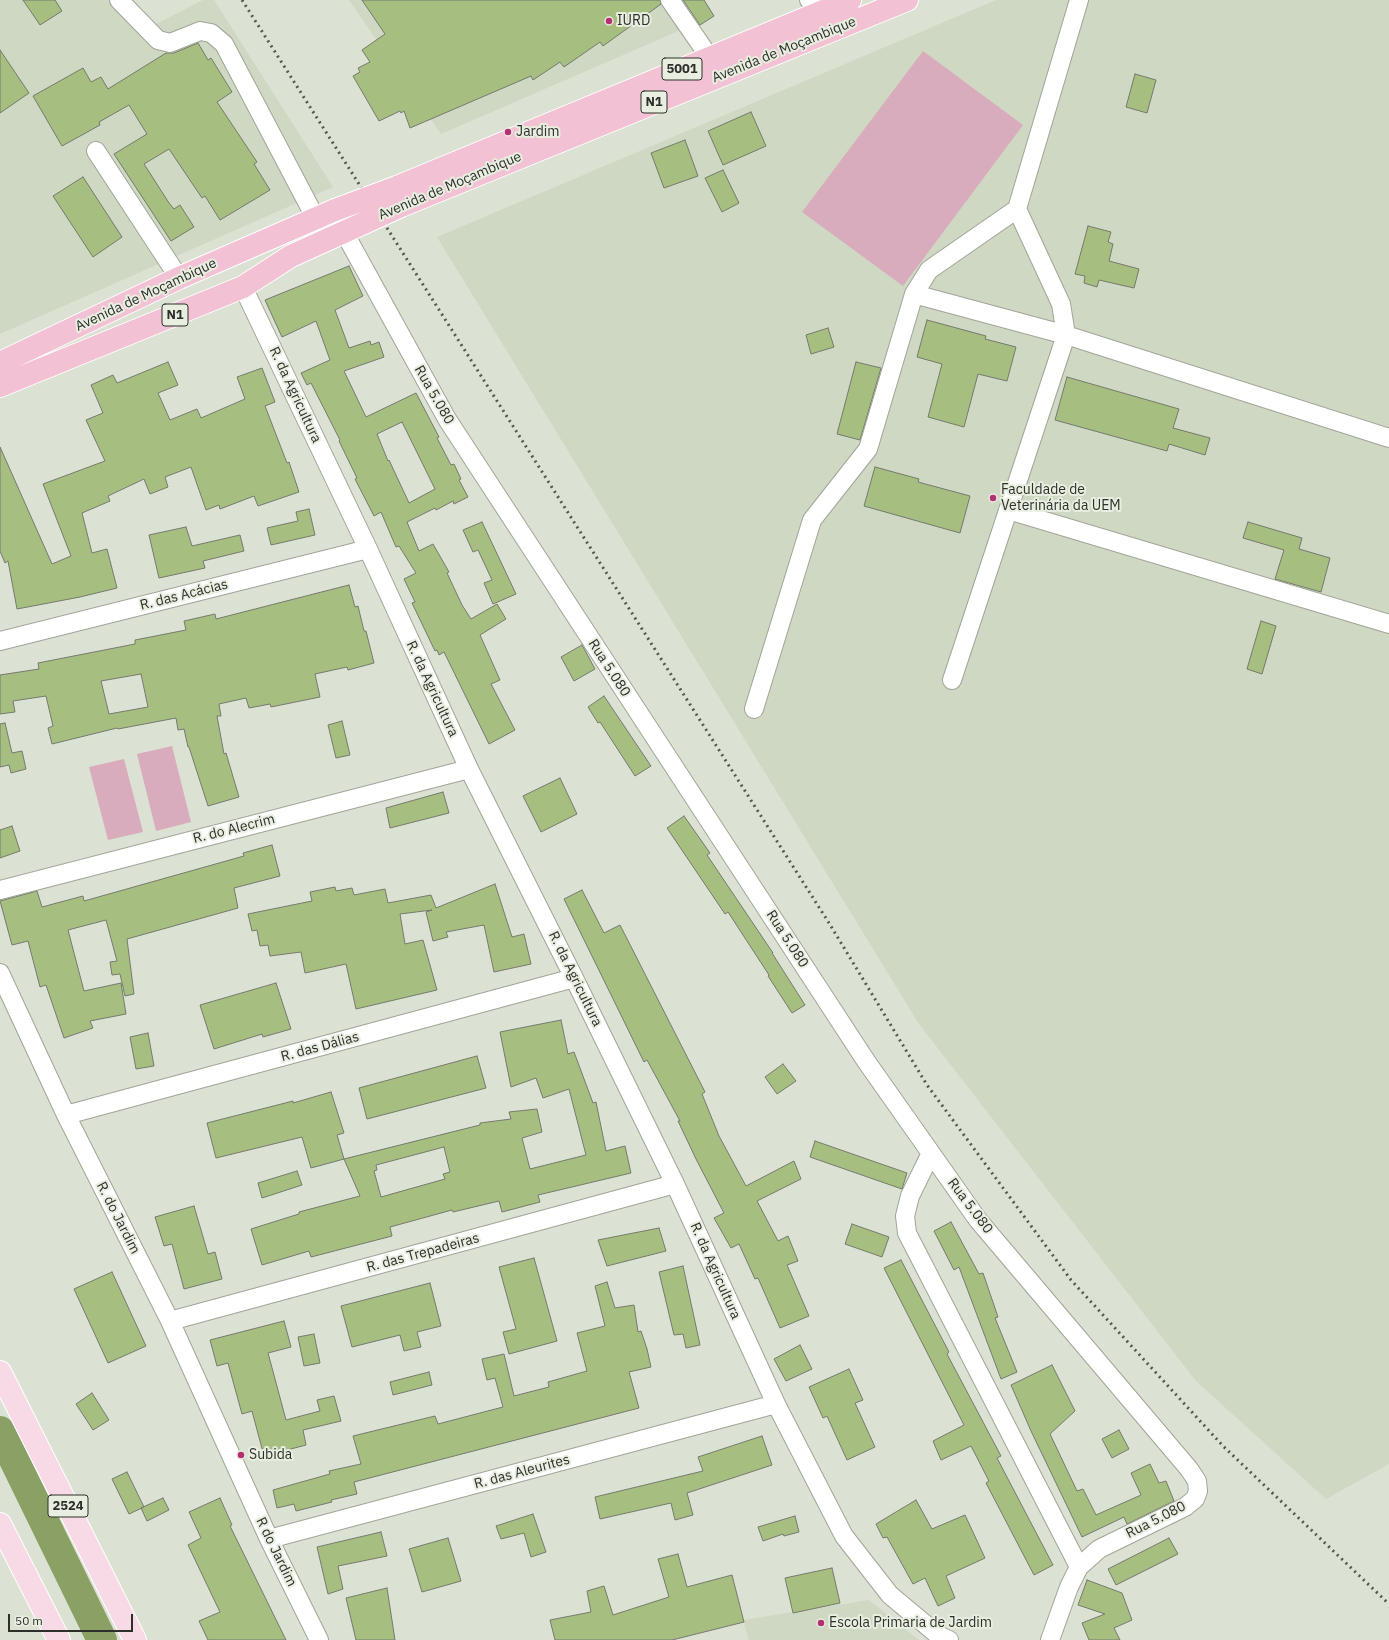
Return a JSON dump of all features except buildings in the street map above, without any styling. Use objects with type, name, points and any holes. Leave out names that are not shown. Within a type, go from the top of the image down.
[{"type":"highway","name":"5001","points":[[514,138],[710,58],[815,6],[850,0]]},
{"type":"highway","name":"Avenida de Moçambique","points":[[0,363],[179,278],[326,214],[399,196],[907,0]]},
{"type":"highway","name":"Avenida de Moçambique","points":[[0,386],[243,287],[291,256],[344,232],[399,196],[514,138]]},
{"type":"main road","name":"2524","points":[[0,1372],[136,1640]]},
{"type":"main road","points":[[0,1524],[59,1640]]},
{"type":"street","points":[[119,0],[158,40],[170,43],[200,31],[211,33],[224,44],[326,214]]},
{"type":"street","points":[[670,0],[710,58]]},
{"type":"street","points":[[754,709],[812,520],[868,449],[914,294],[929,270],[1017,209],[1079,0]]},
{"type":"street","points":[[96,151],[179,278]]},
{"type":"street","points":[[952,680],[1066,336],[1061,304],[1017,209]]},
{"type":"street","name":"Rua 5.080","points":[[344,232],[447,419],[866,1061],[978,1220],[1184,1463],[1197,1481],[1198,1491],[1194,1499],[1185,1507],[1099,1549],[1079,1567]]},
{"type":"street","name":"R. da Agricultura","points":[[243,287],[368,549],[469,769],[675,1184],[776,1404],[844,1536],[890,1595],[938,1635],[949,1640]]},
{"type":"street","points":[[914,294],[1066,336],[1389,438]]},
{"type":"street","points":[[1008,510],[1389,624]]},
{"type":"street","name":"R. das Acácias","points":[[0,641],[368,549]]},
{"type":"street","name":"R. do Alecrim","points":[[0,890],[469,769]]},
{"type":"street","name":"R. do Jardim","points":[[0,973],[66,1115],[170,1321],[235,1464]]},
{"type":"street","name":"R. das Dálias","points":[[66,1115],[574,978]]},
{"type":"street","points":[[931,1153],[910,1196],[905,1216],[907,1233],[1079,1567],[1069,1587],[1050,1640]]},
{"type":"street","name":"R. das Trepadeiras","points":[[170,1321],[675,1184]]},
{"type":"street","name":"R. das Aleurites","points":[[269,1539],[776,1404]]},
{"type":"street","name":"R do Jardim","points":[[235,1464],[269,1539],[319,1640]]},
{"type":"shaded area","points":[[0,0],[130,0],[152,26],[203,0],[214,0],[333,187],[0,334]]},
{"type":"shaded area","points":[[349,0],[672,0],[690,26],[441,134]]},
{"type":"shaded area","name":"Faculdade de Veterinária da UEM","points":[[996,0],[1389,0],[1389,1464],[1326,1499],[1196,1381],[919,1024],[437,237]]},
{"type":"shaded area","points":[[923,51],[1023,125],[903,286],[802,212]]},
{"type":"shaded area","points":[[172,746],[191,822],[156,831],[137,754]]},
{"type":"shaded area","points":[[124,759],[143,832],[108,840],[89,767]]},
{"type":"shaded area","name":"Escola Primaria de Jardim","points":[[869,1600],[919,1640],[749,1640],[743,1620]]},
{"type":"waterway","points":[[0,1431],[102,1640]]},
{"type":"railway","points":[[242,0],[829,923],[927,1085],[1071,1280],[1223,1446],[1389,1604]]},
{"type":"place","name":"IURD","points":[[609,21]]},
{"type":"place","name":"Jardim","points":[[508,132]]},
{"type":"place","name":"Faculdade de Veterinária da UEM","points":[[993,498]]},
{"type":"place","name":"Subida","points":[[241,1455]]},
{"type":"place","name":"Escola Primaria de Jardim","points":[[821,1623]]}]
